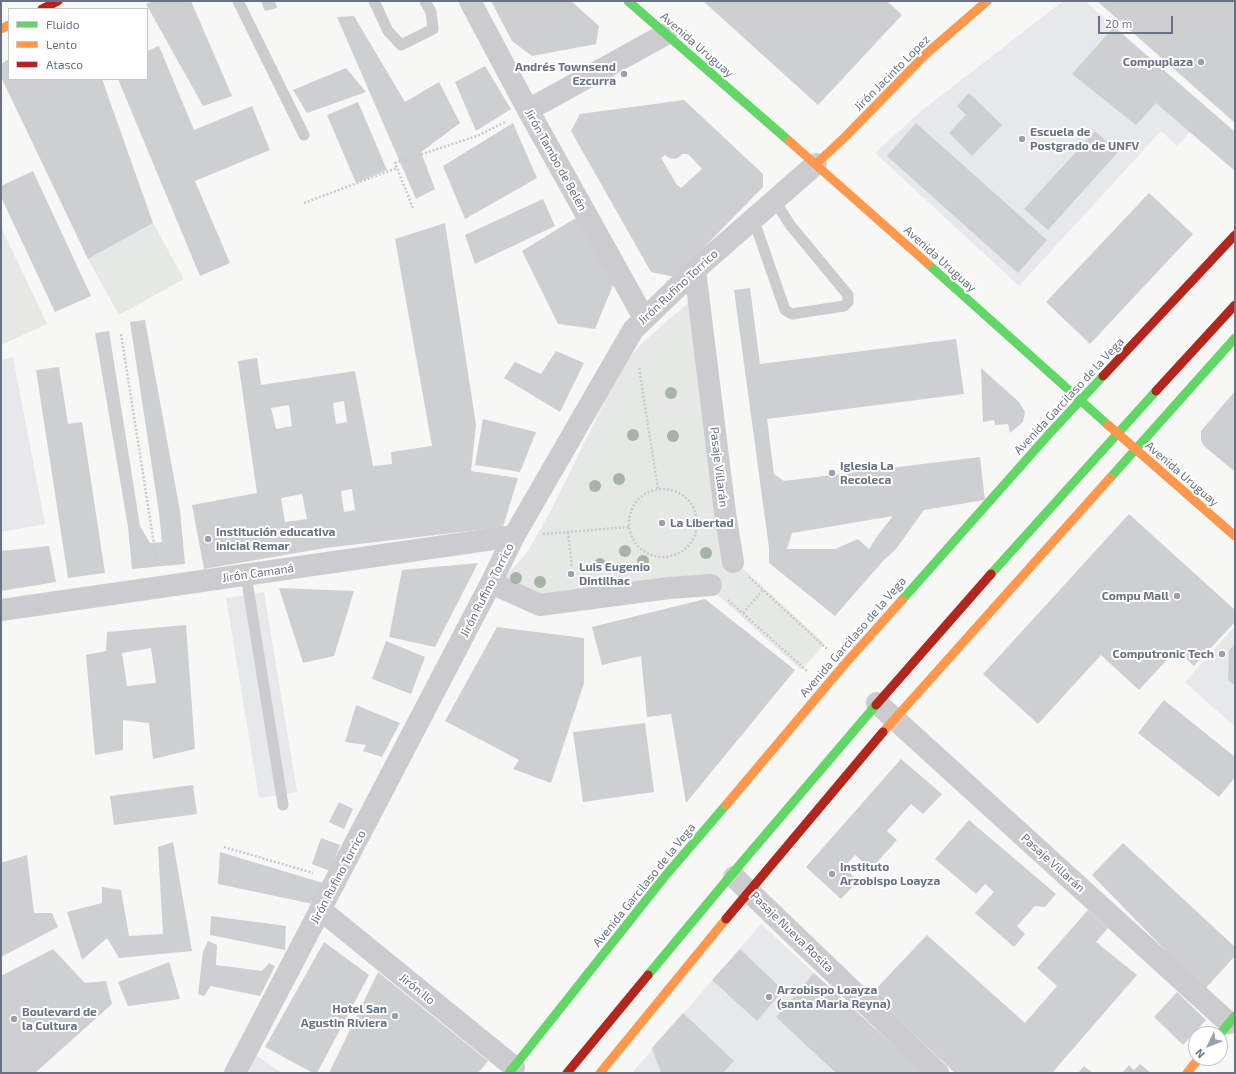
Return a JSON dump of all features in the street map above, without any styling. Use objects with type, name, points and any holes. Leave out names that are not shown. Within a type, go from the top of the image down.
[{"type":"main road","points":[[44,8],[58,1]]},
{"type":"main road","name":"Avenida Uruguay","points":[[628,1],[816,164],[1135,449],[1235,536]]},
{"type":"main road","name":"Jirón Jacinto Lopez","points":[[816,164],[845,137],[926,54],[987,1]]},
{"type":"main road","name":"Avenida Garcilaso de la Vega","points":[[512,1070],[666,875],[844,665],[1080,400],[1235,235]]},
{"type":"main road","points":[[567,1073],[732,874],[877,703],[1117,433],[1235,305]]},
{"type":"main road","points":[[600,1073],[749,890],[894,719],[1135,449],[1148,425],[1235,338]]},
{"type":"main road","points":[[1143,406],[1148,425]]},
{"type":"street","name":"Jirón Tambo de Belén","points":[[470,1],[639,324]]},
{"type":"street","points":[[528,110],[666,34]]},
{"type":"street","name":"Jirón Rufino Torrico","points":[[235,1073],[491,583],[514,536],[639,324],[695,270],[816,164]]},
{"type":"street","name":"Pasaje Villarán","points":[[695,270],[725,513],[733,562]]},
{"type":"street","name":"Jirón Camaná","points":[[1,610],[514,536]]},
{"type":"street","points":[[491,583],[540,605],[669,588],[711,585]]},
{"type":"street","name":"Pasaje Villarán","points":[[877,703],[1228,1024]]},
{"type":"street","name":"Pasaje Nueva Rosita","points":[[732,874],[938,1073]]},
{"type":"street","name":"Jirón Ilo","points":[[321,910],[512,1070]]},
{"type":"lane","points":[[238,1],[304,135]]},
{"type":"lane","points":[[374,1],[388,31],[401,45],[433,29],[431,12],[425,1]]},
{"type":"lane","points":[[753,218],[785,310],[792,314],[844,306],[848,302],[848,295],[791,226],[774,200]]},
{"type":"lane","points":[[246,575],[283,805]]},
{"type":"path","points":[[413,208],[396,163],[477,136],[528,110]]},
{"type":"path","points":[[304,203],[397,168]]},
{"type":"path","points":[[639,324],[658,489]]},
{"type":"path","points":[[121,334],[161,587]]},
{"type":"path","points":[[658,489],[669,489],[680,493],[689,500],[695,510],[698,521],[697,532],[685,551],[675,556],[664,558],[654,557],[644,553],[631,537],[629,527],[629,516],[639,498],[648,492],[658,489]]},
{"type":"path","points":[[514,536],[629,527]]},
{"type":"path","points":[[568,532],[572,567]]},
{"type":"path","points":[[733,562],[844,665]]},
{"type":"path","points":[[711,585],[825,687]]},
{"type":"path","points":[[742,613],[763,590]]},
{"type":"path","points":[[224,847],[325,877],[337,879]]},
{"type":"shaded area","name":"Escuela de Postgrado de UNFV","points":[[1063,1],[1085,1],[1235,132],[1235,171],[1190,132],[1177,146],[1161,131],[1019,286],[875,153],[920,112]]},
{"type":"shaded area","points":[[153,223],[184,279],[119,315],[88,259]]},
{"type":"shaded area","points":[[1,227],[47,324],[1,345]]},
{"type":"shaded area","points":[[704,289],[738,564],[825,644],[801,670],[713,591],[544,611],[496,588],[528,551],[551,510],[622,367],[642,343]]},
{"type":"shaded area","points":[[13,357],[45,524],[1,532],[1,360]]},
{"type":"shaded area","points":[[264,592],[297,792],[259,798],[226,598]]},
{"type":"shaded area","name":"Computronic Tech","points":[[1235,626],[1235,727],[1185,682]]},
{"type":"shaded area","name":"Arzobispo Loayza (santa Maria Reyna)","points":[[761,924],[814,973],[924,1073],[632,1073]]},
{"type":"shaded area","points":[[256,1055],[282,1073],[248,1073]]},
{"type":"building","points":[[153,1],[191,1],[232,96],[203,106],[146,4]]},
{"type":"building","points":[[261,1],[275,1],[277,8],[265,11]]},
{"type":"building","points":[[491,1],[571,1],[599,26],[596,44],[532,56],[512,41]]},
{"type":"building","points":[[703,1],[887,1],[902,15],[818,105]]},
{"type":"building","name":"Compuplaza","points":[[1097,1],[1235,1],[1235,123]]},
{"type":"building","points":[[354,16],[405,102],[439,82],[460,123],[421,152],[435,189],[416,199],[337,17]]},
{"type":"building","points":[[1114,27],[1235,132],[1235,171],[1156,103],[1136,125],[1072,74]]},
{"type":"building","points":[[159,46],[194,130],[252,106],[270,150],[195,181],[230,263],[200,276],[118,80],[148,80],[148,51]]},
{"type":"building","points":[[8,60],[8,80],[102,80],[153,223],[88,259],[1,77],[1,64]]},
{"type":"building","points":[[485,66],[511,109],[476,131],[455,82]]},
{"type":"building","points":[[346,68],[366,92],[307,113],[293,90]]},
{"type":"building","points":[[969,93],[1002,125],[972,156],[949,133],[966,115],[957,106]]},
{"type":"building","points":[[684,100],[763,174],[763,187],[675,277],[651,272],[571,131],[580,114]],"holes":[[[682,154],[688,154],[702,169],[681,188],[677,185],[661,158],[665,155],[674,159],[678,158]]]},
{"type":"building","points":[[358,102],[387,170],[356,183],[327,115]]},
{"type":"building","points":[[513,123],[537,178],[465,219],[443,166]]},
{"type":"building","points":[[916,123],[1047,240],[1018,273],[887,156]]},
{"type":"building","points":[[1095,131],[1118,152],[1048,230],[1024,209]]},
{"type":"building","points":[[33,171],[91,296],[55,312],[1,197],[1,186]]},
{"type":"building","points":[[1149,193],[1193,234],[1090,344],[1046,302]]},
{"type":"building","points":[[543,199],[555,226],[475,264],[465,235]]},
{"type":"building","points":[[579,216],[616,278],[595,329],[558,324],[522,251]]},
{"type":"building","points":[[445,223],[476,425],[471,471],[518,478],[503,527],[325,548],[204,569],[192,505],[257,493],[238,361],[257,358],[261,385],[355,371],[373,466],[392,464],[391,452],[432,446],[395,239]],"holes":[[[344,401],[347,422],[336,424],[333,403]],[[289,405],[292,426],[276,429],[271,408]],[[352,489],[355,510],[344,512],[341,491]],[[302,494],[307,519],[285,522],[281,498]]]},
{"type":"building","points":[[750,288],[760,364],[956,339],[964,394],[767,419],[774,474],[784,481],[980,457],[985,500],[924,510],[896,549],[883,561],[835,616],[769,563],[769,548],[734,290]],"holes":[[[893,516],[869,549],[858,539],[835,549],[787,549],[792,533]]]},
{"type":"building","points":[[145,320],[180,511],[185,564],[132,569],[128,527],[95,333],[109,331],[140,526],[150,543],[162,542],[159,513],[130,322]]},
{"type":"building","points":[[556,351],[584,363],[560,412],[504,378],[515,362],[541,374]]},
{"type":"building","points":[[59,367],[68,424],[82,422],[105,573],[68,578],[36,370]]},
{"type":"building","points":[[981,368],[1019,402],[1025,412],[1023,422],[1010,433],[1008,424],[995,425],[994,420],[983,422]]},
{"type":"building","points":[[1235,391],[1235,472],[1203,445],[1201,440],[1201,431]]},
{"type":"building","points":[[483,419],[536,432],[520,472],[475,465]]},
{"type":"building","points":[[1129,514],[1235,610],[1235,622],[1194,666],[1176,650],[1139,690],[1101,655],[1038,724],[983,674]]},
{"type":"building","points":[[49,546],[56,582],[1,591],[1,551]]},
{"type":"building","points":[[478,563],[435,647],[389,637],[402,570]]},
{"type":"building","points":[[279,588],[354,591],[334,656],[303,663]]},
{"type":"building","points":[[705,599],[795,670],[686,803],[671,714],[647,717],[641,656],[602,665],[592,627]]},
{"type":"building","points":[[186,625],[195,749],[153,759],[149,723],[123,720],[123,750],[95,755],[86,655],[106,651],[107,632]],"holes":[[[151,648],[156,683],[127,686],[122,653]]]},
{"type":"building","points":[[497,627],[584,638],[584,683],[551,783],[513,769],[519,760],[445,721]]},
{"type":"building","points":[[386,641],[425,657],[411,694],[372,679]]},
{"type":"building","points":[[1235,644],[1235,686],[1228,680],[1229,650]]},
{"type":"building","points":[[1164,700],[1235,757],[1235,777],[1219,797],[1138,733]]},
{"type":"building","points":[[356,705],[400,723],[382,757],[363,751],[366,745],[345,742]]},
{"type":"building","points":[[645,723],[654,792],[583,802],[573,732]]},
{"type":"building","points":[[901,759],[942,794],[923,814],[911,804],[887,831],[897,840],[871,869],[855,855],[844,867],[858,881],[841,899],[806,867]]},
{"type":"building","points":[[193,785],[197,814],[114,825],[110,796]]},
{"type":"building","points":[[339,802],[353,809],[344,829],[329,822]]},
{"type":"building","points":[[969,820],[1056,894],[1045,907],[1035,906],[1017,926],[1025,934],[1014,947],[975,913],[994,892],[985,884],[976,894],[935,859]]},
{"type":"building","points":[[321,838],[340,845],[330,871],[312,864]]},
{"type":"building","points":[[173,842],[192,951],[119,958],[107,938],[82,960],[67,912],[102,903],[102,887],[121,890],[129,936],[163,934],[158,847]]},
{"type":"building","points":[[1123,843],[1235,947],[1235,956],[1204,990],[1092,875]]},
{"type":"building","points":[[220,852],[323,883],[313,904],[218,884]]},
{"type":"building","points":[[27,855],[34,913],[52,913],[58,927],[1,957],[1,863]]},
{"type":"building","points":[[1088,910],[1108,928],[1096,942],[1137,975],[1052,1073],[955,1073],[871,994],[927,935],[1025,1023],[1057,986],[1037,968]]},
{"type":"building","points":[[211,916],[286,926],[285,950],[210,935]]},
{"type":"building","points":[[208,941],[217,945],[216,965],[262,971],[269,963],[275,966],[260,996],[211,986],[204,996],[198,994],[203,952]]},
{"type":"building","points":[[324,942],[369,975],[317,1073],[313,1073],[265,1047]]},
{"type":"building","points":[[53,949],[85,983],[106,981],[112,1004],[35,1073],[1,1073],[1,976]]},
{"type":"building","points":[[740,949],[783,990],[757,1021],[712,980]]},
{"type":"building","points":[[169,962],[180,999],[128,1006],[118,982]]},
{"type":"building","name":"Hotel San Agustin Riviera","points":[[378,972],[488,1061],[478,1073],[329,1073]]},
{"type":"building","points":[[814,973],[924,1073],[836,1073],[776,1017]]},
{"type":"building","points":[[1177,992],[1206,1020],[1200,1026],[1188,1026],[1188,1040],[1183,1045],[1154,1017]]},
{"type":"building","points":[[683,1013],[734,1061],[723,1073],[661,1073],[652,1048]]},
{"type":"building","points":[[1140,1064],[1151,1073],[1122,1073],[1129,1065],[1134,1070]]},
{"type":"building","points":[[1084,1066],[1093,1073],[1078,1073]]},
{"type":"traffic: fast","points":[[628,1],[789,141]]},
{"type":"traffic: fast","points":[[928,264],[1108,425]]},
{"type":"traffic: fast","points":[[1110,478],[1235,338]]},
{"type":"traffic: fast","points":[[902,600],[1050,433],[1103,376]]},
{"type":"traffic: fast","points":[[991,574],[1156,391]]},
{"type":"traffic: fast","points":[[648,975],[876,705]]},
{"type":"traffic: fast","points":[[509,1073],[666,875],[726,805]]},
{"type":"traffic: fast","points":[[1227,1026],[1235,1016]]},
{"type":"traffic: slow","points":[[816,164],[845,137],[926,54],[987,1]]},
{"type":"traffic: slow","points":[[1,29],[8,26]]},
{"type":"traffic: slow","points":[[789,141],[928,264]]},
{"type":"traffic: slow","points":[[1108,425],[1235,536]]},
{"type":"traffic: slow","points":[[883,732],[1110,478]]},
{"type":"traffic: slow","points":[[726,805],[844,665],[902,600]]},
{"type":"traffic: slow","points":[[600,1073],[726,919]]},
{"type":"traffic: slow","points":[[1187,1073],[1193,1066]]},
{"type":"traffic: jam","points":[[44,8],[58,1]]},
{"type":"traffic: jam","points":[[1103,376],[1235,235]]},
{"type":"traffic: jam","points":[[1156,391],[1235,305]]},
{"type":"traffic: jam","points":[[876,705],[991,574]]},
{"type":"traffic: jam","points":[[726,919],[883,732]]},
{"type":"traffic: jam","points":[[567,1073],[648,975]]},
{"type":"place","name":"Compuplaza","points":[[1201,62]]},
{"type":"place","name":"Andrés Townsend Ezcurra","points":[[624,74]]},
{"type":"place","name":"Escuela de Postgrado de UNFV","points":[[1022,139]]},
{"type":"place","name":"Iglesia La Recoleca","points":[[832,473]]},
{"type":"place","name":"La Libertad","points":[[662,523]]},
{"type":"place","name":"Institución educativa inicial Remar","points":[[208,539]]},
{"type":"place","name":"Luis Eugenio Dintilhac","points":[[571,574]]},
{"type":"place","name":"Compu Mall","points":[[1177,596]]},
{"type":"place","name":"Computronic Tech","points":[[1222,654]]},
{"type":"place","name":"Instituto Arzobispo Loayza","points":[[832,874]]},
{"type":"place","name":"Arzobispo Loayza (santa Maria Reyna)","points":[[769,997]]},
{"type":"place","name":"Hotel San Agustin Riviera","points":[[395,1016]]},
{"type":"place","name":"Boulevard de la Cultura","points":[[14,1019]]}]
